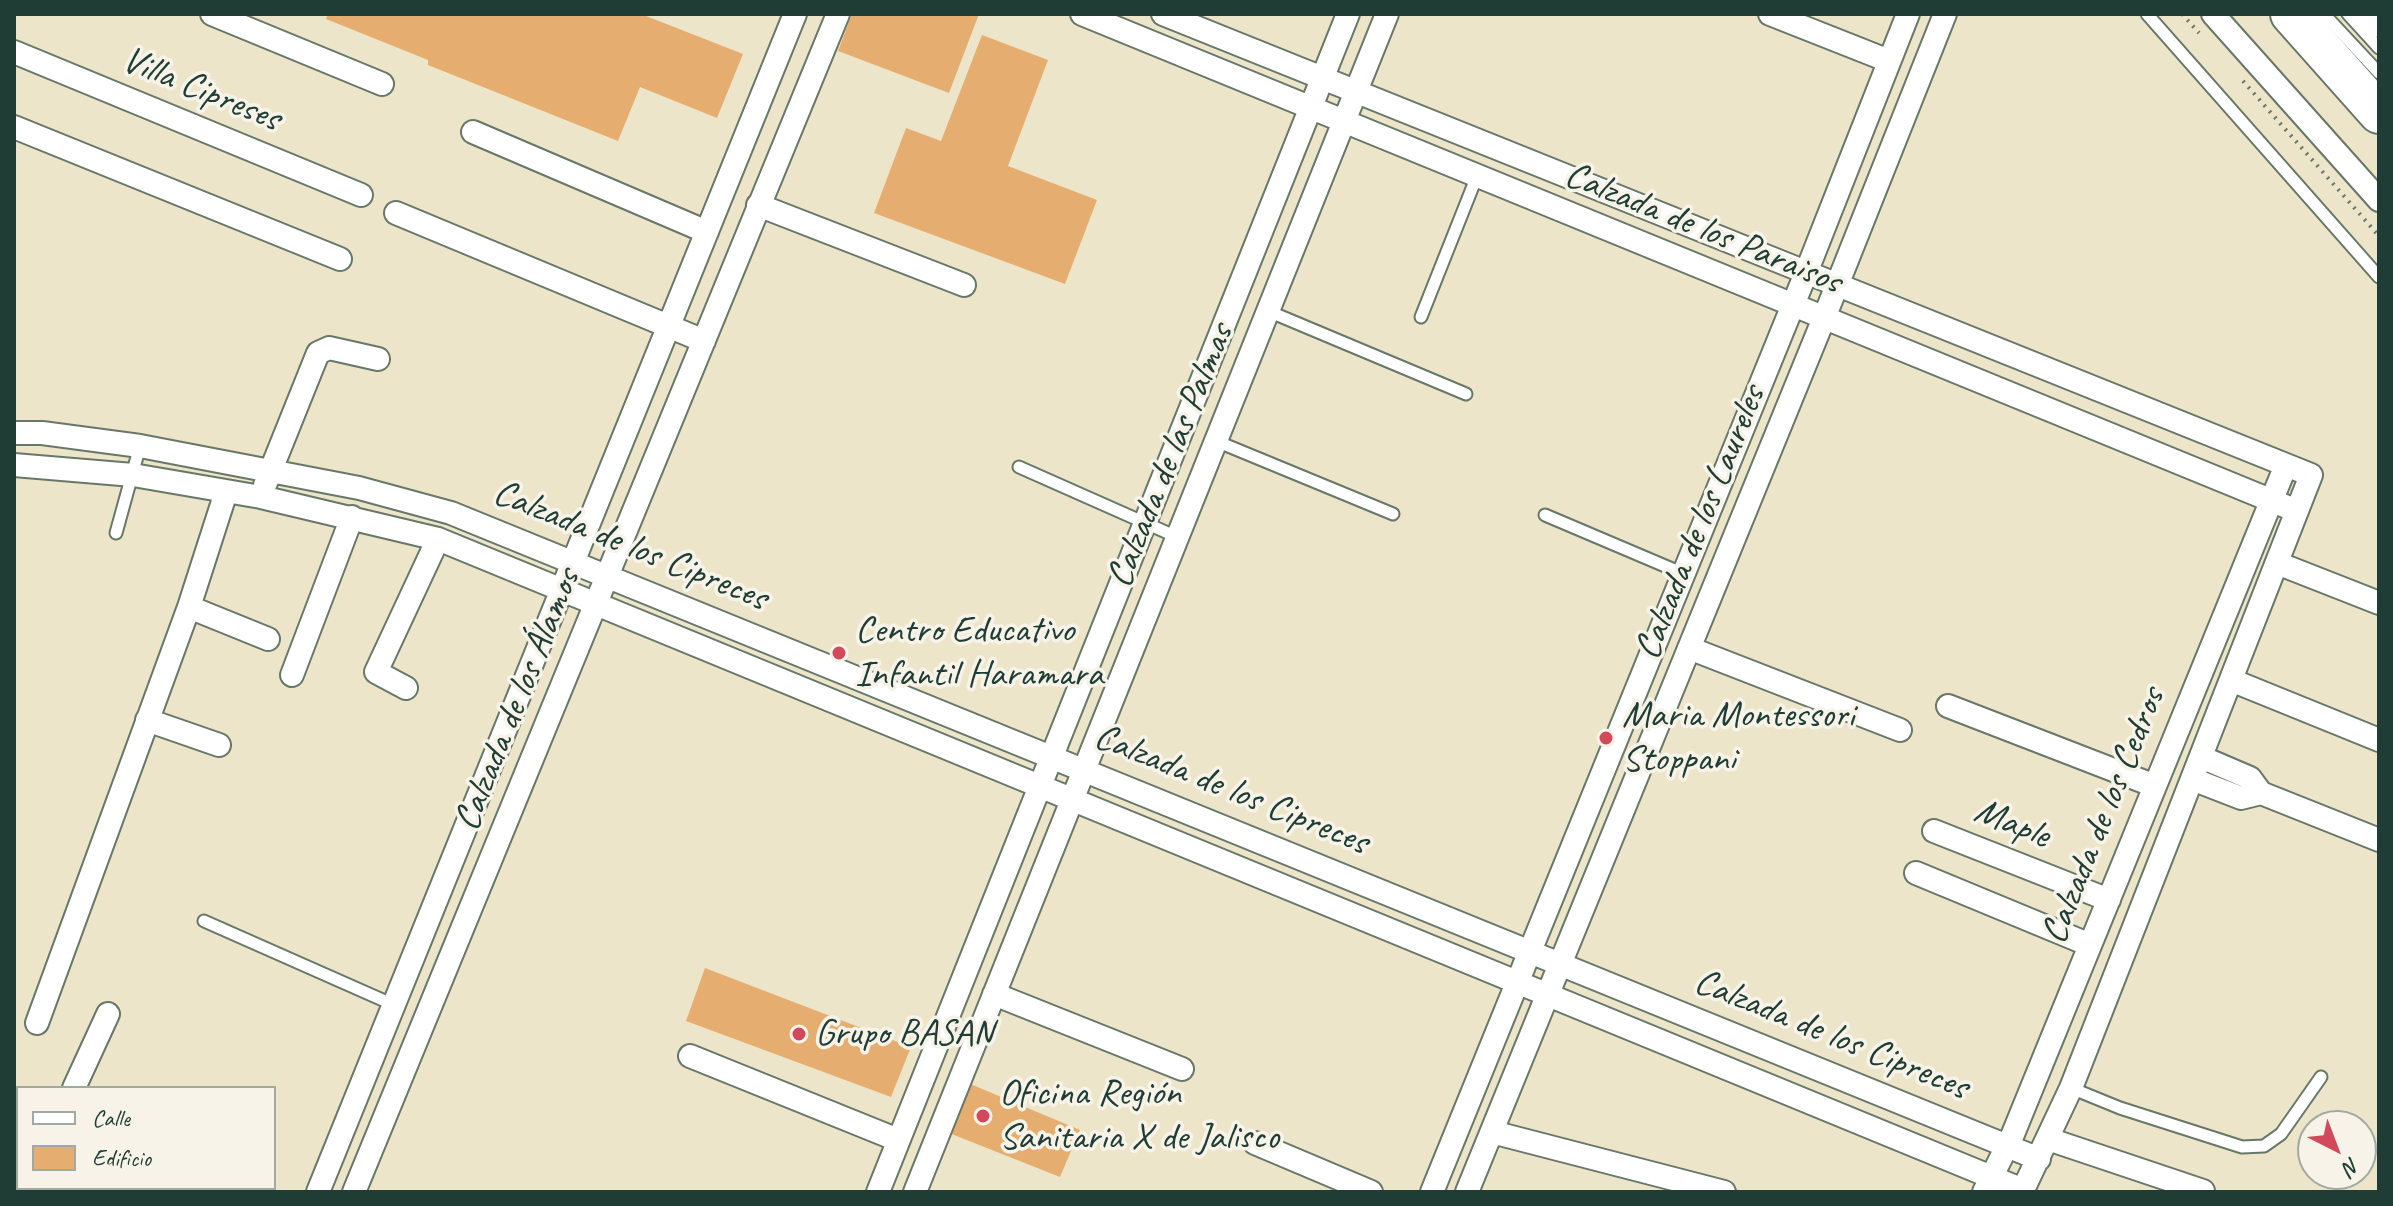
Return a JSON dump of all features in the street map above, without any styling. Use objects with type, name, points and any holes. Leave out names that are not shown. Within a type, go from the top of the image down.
[{"type":"highway","points":[[2291,14],[2379,113]]},
{"type":"street","points":[[212,14],[382,84]]},
{"type":"street","name":"Calzada de los Álamos","points":[[318,1192],[795,14]]},
{"type":"street","name":"Calzada de los Álamos","points":[[354,1192],[838,14]]},
{"type":"street","name":"Calzada de los Paraisos","points":[[1082,14],[2297,511]]},
{"type":"street","name":"Calzada de los Paraisos","points":[[1163,14],[2311,475]]},
{"type":"street","name":"Calzada de las Palmas","points":[[878,1192],[1348,14]]},
{"type":"street","name":"Calzada de las Palmas","points":[[915,1192],[1387,14]]},
{"type":"street","points":[[1770,14],[1889,61]]},
{"type":"street","name":"Calzada de los Laureles","points":[[1432,1192],[1806,273],[1908,14]]},
{"type":"street","name":"Calzada de los Laureles","points":[[1467,1192],[1945,14]]},
{"type":"street","points":[[2213,14],[2379,200]]},
{"type":"street","name":"Villa Cipreses","points":[[14,52],[361,195]]},
{"type":"street","points":[[14,127],[340,259]]},
{"type":"street","points":[[473,132],[707,232]]},
{"type":"street","points":[[758,205],[964,285]]},
{"type":"street","points":[[396,213],[704,341]]},
{"type":"street","points":[[261,497],[318,353],[329,348],[378,359]]},
{"type":"street","name":"Calzada de los Cipreces","points":[[14,433],[42,433],[140,446],[359,488],[451,513],[2007,1147],[2044,1149],[2203,1191]]},
{"type":"street","name":"Calzada de los Cipreces","points":[[14,465],[133,475],[261,497],[438,539],[1548,995],[1989,1184],[2022,1191]]},
{"type":"street","name":"Calzada de los Cedros","points":[[1989,1184],[2007,1147],[2286,465]]},
{"type":"street","name":"Calzada de los Cedros","points":[[2022,1191],[2071,1088],[2311,475]]},
{"type":"street","points":[[37,1023],[189,607],[226,492]]},
{"type":"street","points":[[292,675],[352,517]]},
{"type":"street","points":[[1701,532],[1732,543]]},
{"type":"street","points":[[406,688],[376,672],[438,539]]},
{"type":"street","points":[[2277,563],[2379,603]]},
{"type":"street","points":[[189,607],[268,639]]},
{"type":"street","points":[[1689,648],[1900,730]]},
{"type":"street","points":[[2231,680],[2379,740]]},
{"type":"street","points":[[1948,706],[2155,786]]},
{"type":"street","points":[[147,720],[219,745]]},
{"type":"street","points":[[2201,757],[2250,778],[2261,793],[2379,840]]},
{"type":"street","points":[[2192,779],[2241,798],[2261,793]]},
{"type":"street","points":[[2138,828],[2169,839]]},
{"type":"street","name":"Maple","points":[[1934,831],[2109,900]]},
{"type":"street","points":[[1916,873],[2090,945]]},
{"type":"street","points":[[405,978],[439,987]]},
{"type":"street","points":[[994,994],[1182,1069]]},
{"type":"street","points":[[75,1086],[108,1014]]},
{"type":"street","points":[[690,1056],[898,1140]]},
{"type":"street","points":[[1492,1132],[1724,1192]]},
{"type":"street","points":[[1255,1143],[1371,1192]]},
{"type":"street","points":[[1445,1159],[1476,1171]]},
{"type":"lane","points":[[2147,14],[2379,277]]},
{"type":"lane","points":[[2324,14],[2379,73]]},
{"type":"lane","points":[[2348,14],[2379,48]]},
{"type":"lane","points":[[1421,317],[1477,176]]},
{"type":"lane","points":[[1268,311],[1466,394]]},
{"type":"lane","points":[[1216,441],[1393,514]]},
{"type":"lane","points":[[116,533],[140,446]]},
{"type":"lane","points":[[1019,467],[1177,537]]},
{"type":"lane","points":[[1545,515],[1684,574]]},
{"type":"lane","points":[[204,921],[394,1005]]},
{"type":"lane","points":[[2071,1088],[2120,1108],[2242,1147],[2264,1146],[2281,1134],[2321,1077]]},
{"type":"path","points":[[2182,14],[2203,37]]},
{"type":"path","points":[[2234,72],[2379,236]]},
{"type":"building","points":[[328,14],[641,14],[743,54],[717,118],[640,87],[618,141],[428,65],[428,60],[326,19]]},
{"type":"building","points":[[852,14],[979,14],[949,93],[838,51]]},
{"type":"building","points":[[982,35],[1048,60],[1008,166],[1097,200],[1065,284],[874,213],[906,128],[941,141]]},
{"type":"building","name":"Grupo BASAN","points":[[705,968],[911,1047],[891,1097],[686,1021]]},
{"type":"building","points":[[968,1083],[1080,1130],[1060,1177],[949,1133]]},
{"type":"place","name":"Centro Educativo Infantil Haramara","points":[[839,653]]},
{"type":"place","name":"Maria Montessori Stoppani","points":[[1606,738]]},
{"type":"place","name":"Grupo BASAN","points":[[799,1034]]},
{"type":"place","name":"Oficina Región Sanitaria X de Jalisco","points":[[983,1116]]}]
